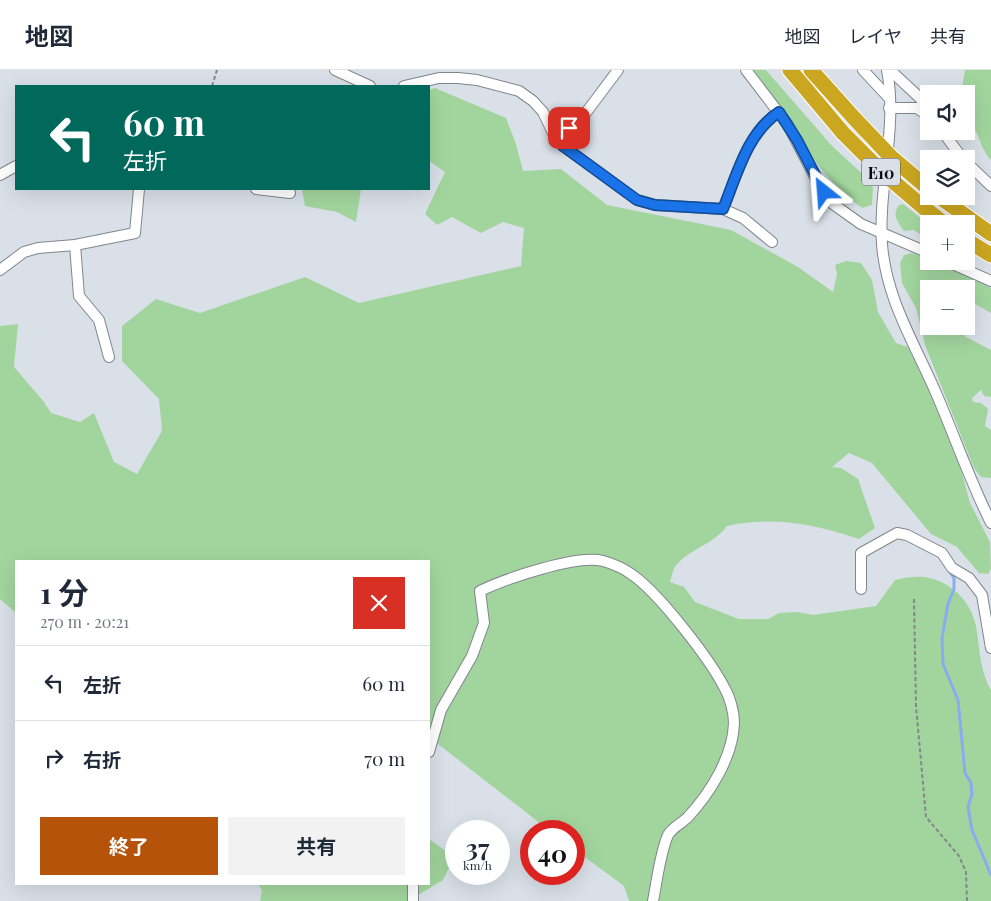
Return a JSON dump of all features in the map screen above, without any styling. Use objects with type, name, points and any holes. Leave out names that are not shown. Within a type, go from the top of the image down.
[{"type":"highway","name":"E10","points":[[790,70],[843,133],[882,172],[934,215]]},
{"type":"highway","name":"E10","points":[[811,70],[891,157],[920,181]]},
{"type":"highway","points":[[951,205],[991,234]]},
{"type":"highway","points":[[975,245],[991,254]]},
{"type":"street","points":[[335,70],[368,85]]},
{"type":"street","points":[[556,137],[582,118],[618,70]]},
{"type":"street","points":[[746,70],[779,112],[797,140],[820,187],[833,204],[853,220],[920,250]]},
{"type":"street","points":[[863,70],[890,103],[920,110]]},
{"type":"street","points":[[889,70],[890,103],[882,234],[886,271],[896,305],[931,381],[991,523]]},
{"type":"street","points":[[889,70],[920,98]]},
{"type":"street","points":[[408,85],[439,78],[458,78],[477,80],[519,91],[538,106],[556,137],[568,150],[637,200],[655,205],[723,209],[743,218],[772,242]]},
{"type":"street","points":[[723,209],[754,136],[767,120],[779,112]]},
{"type":"street","points":[[0,175],[15,167]]},
{"type":"street","points":[[975,171],[991,186]]},
{"type":"street","points":[[0,270],[24,252],[38,248],[75,245],[135,233],[139,190]]},
{"type":"street","points":[[264,190],[290,193]]},
{"type":"street","points":[[75,245],[79,296],[99,320],[110,357]]},
{"type":"street","points":[[966,270],[991,281]]},
{"type":"street","points":[[861,589],[860,553],[890,535],[897,533],[906,535],[942,553],[952,568],[977,586],[985,604],[991,648]]},
{"type":"street","points":[[430,748],[441,710],[472,656],[484,623],[480,591],[494,584],[559,565],[591,559],[620,567],[635,577],[656,596],[702,654],[725,687],[734,723],[728,752],[712,786],[688,817],[669,833],[653,901]]},
{"type":"street","points":[[413,885],[413,901]]},
{"type":"path","points":[[212,85],[217,70]]},
{"type":"path","points":[[914,599],[916,706],[926,817],[959,856],[966,872],[967,901]]},
{"type":"green space","points":[[751,70],[766,70],[832,146],[868,179],[873,188],[872,205],[862,208],[842,193],[813,159],[793,123]]},
{"type":"green space","points":[[965,70],[991,70],[991,160],[975,130],[975,85],[962,85]]},
{"type":"green space","points":[[435,88],[506,118],[516,144],[523,171],[561,169],[607,205],[731,230],[798,267],[833,292],[837,274],[835,265],[846,261],[861,263],[872,280],[878,312],[896,343],[908,347],[945,425],[962,473],[970,503],[990,542],[991,569],[988,574],[979,573],[957,547],[931,534],[872,463],[849,453],[832,467],[841,468],[858,479],[875,528],[859,539],[826,529],[793,523],[761,522],[727,526],[716,537],[677,564],[670,582],[684,587],[695,602],[739,619],[768,619],[779,613],[797,612],[813,615],[876,606],[895,580],[909,577],[934,579],[947,585],[961,596],[974,620],[981,660],[991,690],[991,901],[629,901],[624,886],[585,857],[585,820],[536,820],[430,738],[430,560],[15,560],[15,612],[0,599],[0,326],[18,324],[14,367],[51,413],[80,422],[94,413],[114,462],[137,474],[162,431],[159,399],[122,361],[122,326],[156,299],[200,313],[305,277],[359,303],[521,266],[524,228],[503,222],[481,233],[452,217],[437,225],[425,214],[445,172],[430,162],[430,90]]},
{"type":"green space","points":[[302,190],[361,190],[356,222],[337,212],[305,206]]},
{"type":"green space","points":[[903,204],[920,218],[920,234],[914,230],[904,231],[897,221],[896,212],[899,205]]},
{"type":"green space","points":[[912,253],[920,256],[920,270],[954,270],[975,280],[920,280],[920,324],[916,308],[902,283],[900,263],[904,255]]},
{"type":"green space","points":[[975,280],[991,288],[991,313],[975,304]]},
{"type":"green space","points":[[923,335],[964,335],[991,350],[991,397],[984,396],[981,390],[972,398],[973,402],[981,403],[988,409],[985,426],[991,430],[991,478],[981,477],[974,468]]},
{"type":"green space","points":[[430,840],[445,851],[445,876],[443,880],[408,901],[260,901],[262,890],[259,885],[430,885]]},
{"type":"waterway","points":[[948,569],[954,578],[954,589],[948,604],[942,638],[943,664],[958,700],[965,773],[971,783],[972,794],[968,807],[972,830],[991,875]]},
{"type":"route","points":[[569,128],[556,137],[563,146],[637,200],[655,205],[702,206],[723,209],[754,136],[767,120],[779,112],[797,140],[824,192]]}]
